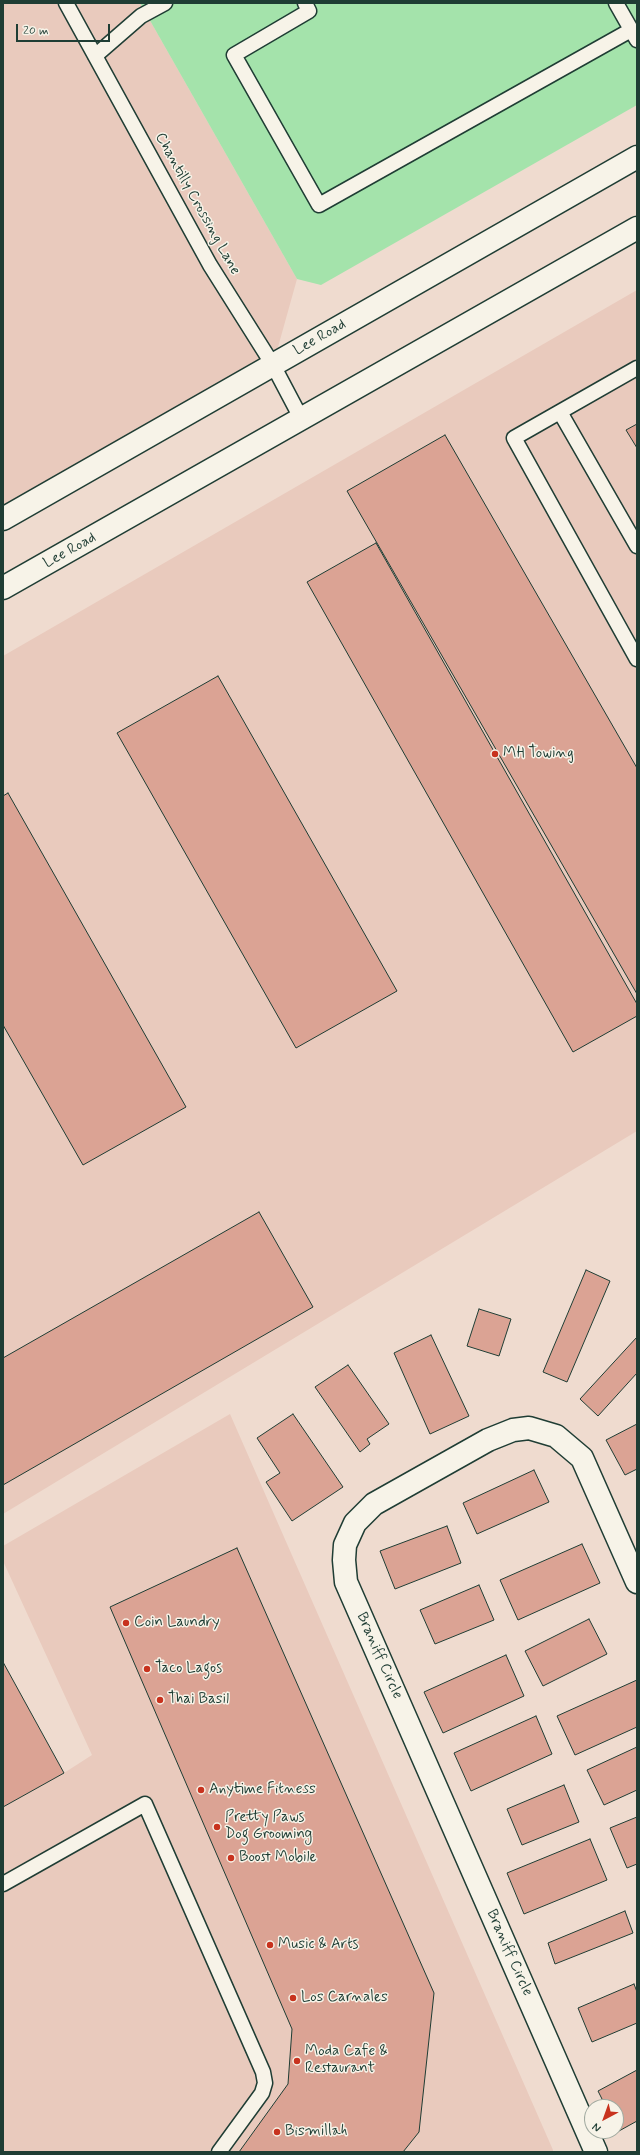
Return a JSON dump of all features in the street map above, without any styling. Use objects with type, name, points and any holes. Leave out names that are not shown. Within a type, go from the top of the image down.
[{"type":"street","name":"Lee Road","points":[[3,519],[637,157]]},
{"type":"street","name":"Lee Road","points":[[3,588],[302,420],[637,228]]},
{"type":"street","name":"Braniff Circle","points":[[596,2152],[346,1582],[344,1560],[345,1545],[355,1523],[374,1504],[488,1440],[513,1430],[529,1428],[556,1436],[582,1458],[637,1582]]},
{"type":"lane","name":"Chantilly Crossing Lane","points":[[66,3],[210,265],[273,365],[302,420]]},
{"type":"lane","points":[[95,56],[141,16],[165,3]]},
{"type":"lane","points":[[305,3],[310,11],[234,55],[319,205],[634,35],[616,3]]},
{"type":"lane","points":[[637,368],[514,438],[637,659]]},
{"type":"lane","points":[[560,412],[637,546]]},
{"type":"lane","points":[[3,1884],[145,1804],[263,2072],[265,2083],[262,2093],[219,2152]]},
{"type":"shaded area","points":[[3,3],[140,3],[297,279],[273,365],[3,519]]},
{"type":"shaded area","points":[[637,290],[637,1131],[3,1514],[3,656]]},
{"type":"shaded area","points":[[230,1414],[553,2152],[3,2152],[3,1807],[64,1773],[92,1755],[3,1561],[3,1546]]},
{"type":"green space","points":[[140,3],[637,3],[637,105],[321,285],[297,279]]},
{"type":"building","points":[[637,424],[637,448],[626,430]]},
{"type":"building","points":[[445,435],[637,768],[637,994],[347,491]]},
{"type":"building","points":[[376,543],[637,1004],[637,1016],[573,1052],[307,582]]},
{"type":"building","points":[[218,676],[397,991],[296,1048],[117,733]]},
{"type":"building","points":[[8,793],[186,1107],[83,1165],[3,1025],[3,796]]},
{"type":"building","points":[[259,1212],[313,1307],[3,1485],[3,1358]]},
{"type":"building","points":[[586,1270],[610,1281],[567,1382],[543,1372]]},
{"type":"building","points":[[479,1309],[511,1319],[499,1356],[467,1346]]},
{"type":"building","points":[[431,1335],[469,1416],[430,1434],[394,1353]]},
{"type":"building","points":[[637,1337],[637,1373],[598,1416],[580,1399]]},
{"type":"building","points":[[348,1365],[389,1424],[367,1439],[370,1444],[360,1452],[315,1387]]},
{"type":"building","points":[[293,1414],[343,1487],[292,1521],[266,1482],[280,1473],[257,1438]]},
{"type":"building","points":[[637,1424],[637,1469],[625,1475],[606,1440]]},
{"type":"building","points":[[534,1470],[549,1502],[477,1534],[463,1503]]},
{"type":"building","points":[[447,1526],[461,1563],[395,1589],[380,1551]]},
{"type":"building","points":[[582,1544],[600,1583],[518,1620],[500,1580]]},
{"type":"building","points":[[237,1548],[434,1993],[419,2132],[403,2152],[239,2152],[288,2084],[292,2029],[110,1607]]},
{"type":"building","points":[[479,1585],[494,1620],[435,1644],[420,1610]]},
{"type":"building","points":[[589,1619],[607,1654],[543,1686],[525,1651]]},
{"type":"building","points":[[506,1655],[524,1696],[443,1733],[424,1692]]},
{"type":"building","points":[[3,1662],[64,1773],[3,1807]]},
{"type":"building","points":[[637,1680],[637,1727],[575,1755],[557,1716]]},
{"type":"building","points":[[536,1716],[552,1754],[471,1791],[454,1753]]},
{"type":"building","points":[[637,1747],[637,1790],[604,1805],[587,1770]]},
{"type":"building","points":[[564,1785],[579,1822],[522,1845],[507,1809]]},
{"type":"building","points":[[637,1817],[637,1864],[627,1868],[610,1828]]},
{"type":"building","points":[[590,1839],[607,1880],[524,1914],[507,1873]]},
{"type":"building","points":[[625,1911],[633,1933],[555,1964],[548,1943]]},
{"type":"building","points":[[634,1984],[637,1992],[637,2023],[592,2042],[578,2008]]},
{"type":"building","points":[[637,2070],[637,2121],[624,2128],[624,2099],[602,2099],[598,2091]]},
{"type":"place","name":"MH Towing","points":[[495,754]]},
{"type":"place","name":"Coin Laundry","points":[[126,1623]]},
{"type":"place","name":"Taco Lagos","points":[[147,1669]]},
{"type":"place","name":"Thai Basil","points":[[160,1700]]},
{"type":"place","name":"Anytime Fitness","points":[[201,1790]]},
{"type":"place","name":"Pretty Paws Dog Grooming","points":[[217,1827]]},
{"type":"place","name":"Boost Mobile","points":[[231,1858]]},
{"type":"place","name":"Music & Arts","points":[[270,1945]]},
{"type":"place","name":"Los Carnales","points":[[293,1998]]},
{"type":"place","name":"Moda Cafe & Restaurant","points":[[297,2061]]},
{"type":"place","name":"Bismillah","points":[[277,2132]]}]
